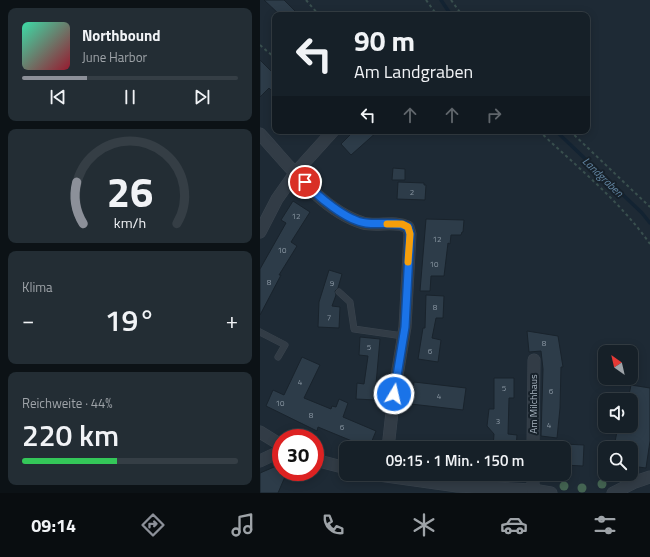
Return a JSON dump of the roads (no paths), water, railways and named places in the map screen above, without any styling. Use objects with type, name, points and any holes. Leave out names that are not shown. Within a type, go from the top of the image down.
[{"type":"street","points":[[260,134],[314,193],[343,214],[364,223],[402,224],[408,227],[410,234],[403,336],[389,441]]},
{"type":"street","points":[[260,232],[277,199],[296,172],[330,134]]},
{"type":"street","name":"Am Milchhaus","points":[[533,441],[534,360]]},
{"type":"street","points":[[260,432],[272,439]]},
{"type":"street","points":[[260,460],[272,454]]},
{"type":"street","points":[[324,462],[339,466]]},
{"type":"street","points":[[612,493],[635,482],[650,477]]},
{"type":"street","points":[[422,481],[457,486],[533,490],[551,493]]},
{"type":"street","points":[[533,481],[533,490]]},
{"type":"lane","points":[[339,292],[350,302],[354,329],[403,336]]},
{"type":"lane","points":[[260,332],[285,345],[278,357]]},
{"type":"waterway","name":"Landgraben","points":[[441,0],[449,12]]},
{"type":"waterway","name":"Landgraben","points":[[559,134],[642,213],[650,223]]}]
